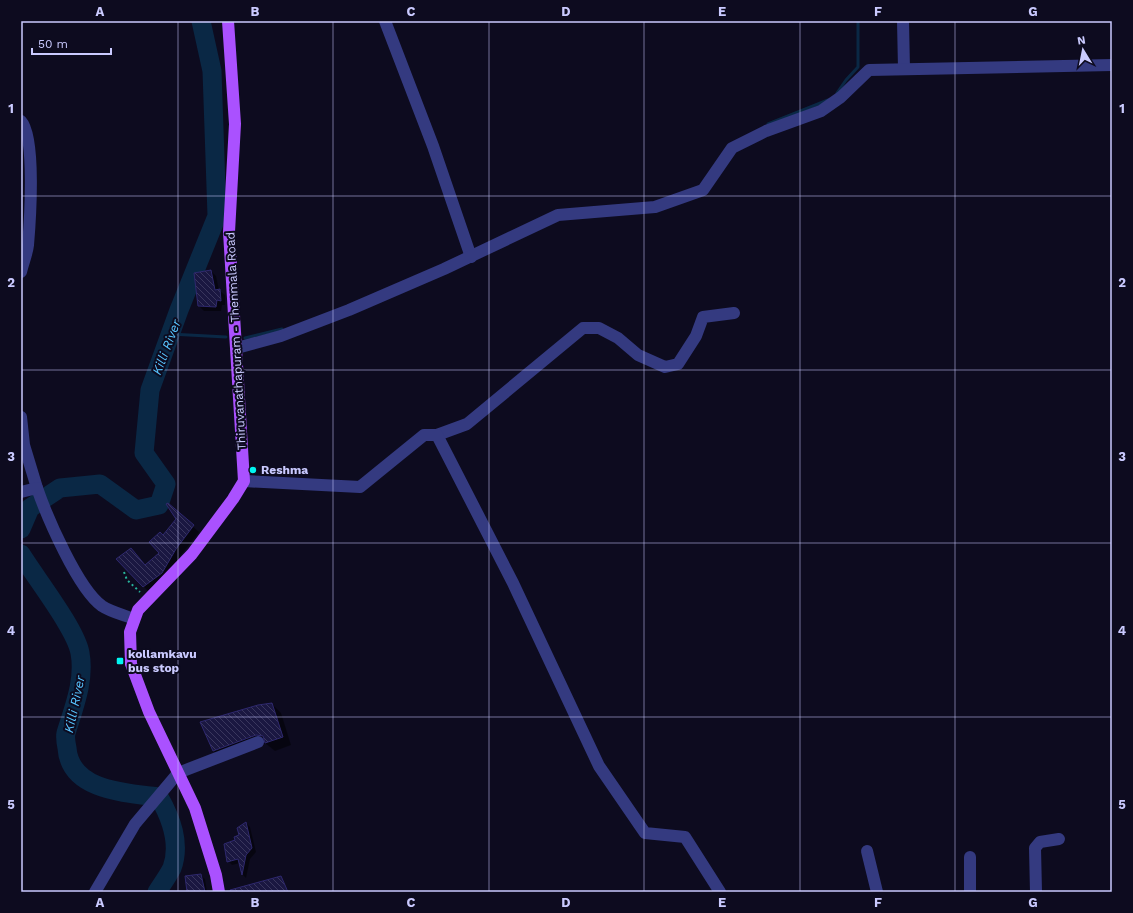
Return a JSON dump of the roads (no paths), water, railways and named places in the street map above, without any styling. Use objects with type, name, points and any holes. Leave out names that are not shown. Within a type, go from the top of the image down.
[{"type":"main road","name":"Thiruvanathapuram - Thenmala Road","points":[[228,21],[235,124],[229,232],[244,481]]},
{"type":"main road","points":[[219,892],[216,875],[194,808],[149,712],[131,664],[130,632],[138,610],[192,554],[233,500],[244,481]]},
{"type":"street","points":[[385,21],[433,146],[471,257]]},
{"type":"street","points":[[902,21],[904,69]]},
{"type":"street","points":[[237,348],[281,336],[350,310],[471,257],[558,215],[655,207],[703,190],[732,148],[766,131],[821,111],[841,97],[869,70],[1112,65]]},
{"type":"street","points":[[21,121],[28,135],[31,199],[28,247],[21,272]]},
{"type":"street","points":[[244,481],[360,487],[424,435],[437,435],[467,424],[583,328],[599,328],[618,338],[638,355],[665,367],[678,364],[696,336],[703,317],[734,313]]},
{"type":"street","points":[[21,417],[24,445],[37,488],[54,532],[87,591],[103,607],[134,619]]},
{"type":"street","points":[[437,435],[513,583],[599,766],[645,833],[685,837],[720,892]]},
{"type":"street","points":[[21,492],[37,488]]},
{"type":"street","points":[[95,892],[135,824],[178,774],[258,742]]},
{"type":"street","points":[[1036,892],[1035,848],[1040,842],[1059,839]]},
{"type":"street","points":[[867,851],[877,892]]},
{"type":"street","points":[[970,857],[970,892]]},
{"type":"waterway","name":"Killi River","points":[[21,529],[30,508],[60,488],[100,484],[136,510],[159,505],[166,484],[144,453],[150,390],[179,310],[217,216],[212,71],[201,21]]},
{"type":"waterway","points":[[837,93],[858,67],[858,21]]},
{"type":"waterway","points":[[768,124],[828,100]]},
{"type":"waterway","points":[[245,338],[282,329]]},
{"type":"waterway","points":[[170,334],[226,337]]},
{"type":"waterway","name":"Killi River","points":[[21,554],[63,617],[77,643],[80,653],[80,683],[66,735],[66,744],[70,762],[78,773],[89,781],[102,787],[131,794],[159,797],[171,822],[175,840],[175,859],[172,868],[157,892]]},
{"type":"place","name":"Reshma","points":[[253,470]]},
{"type":"place","name":"kollamkavu bus stop","points":[[120,661]]}]
